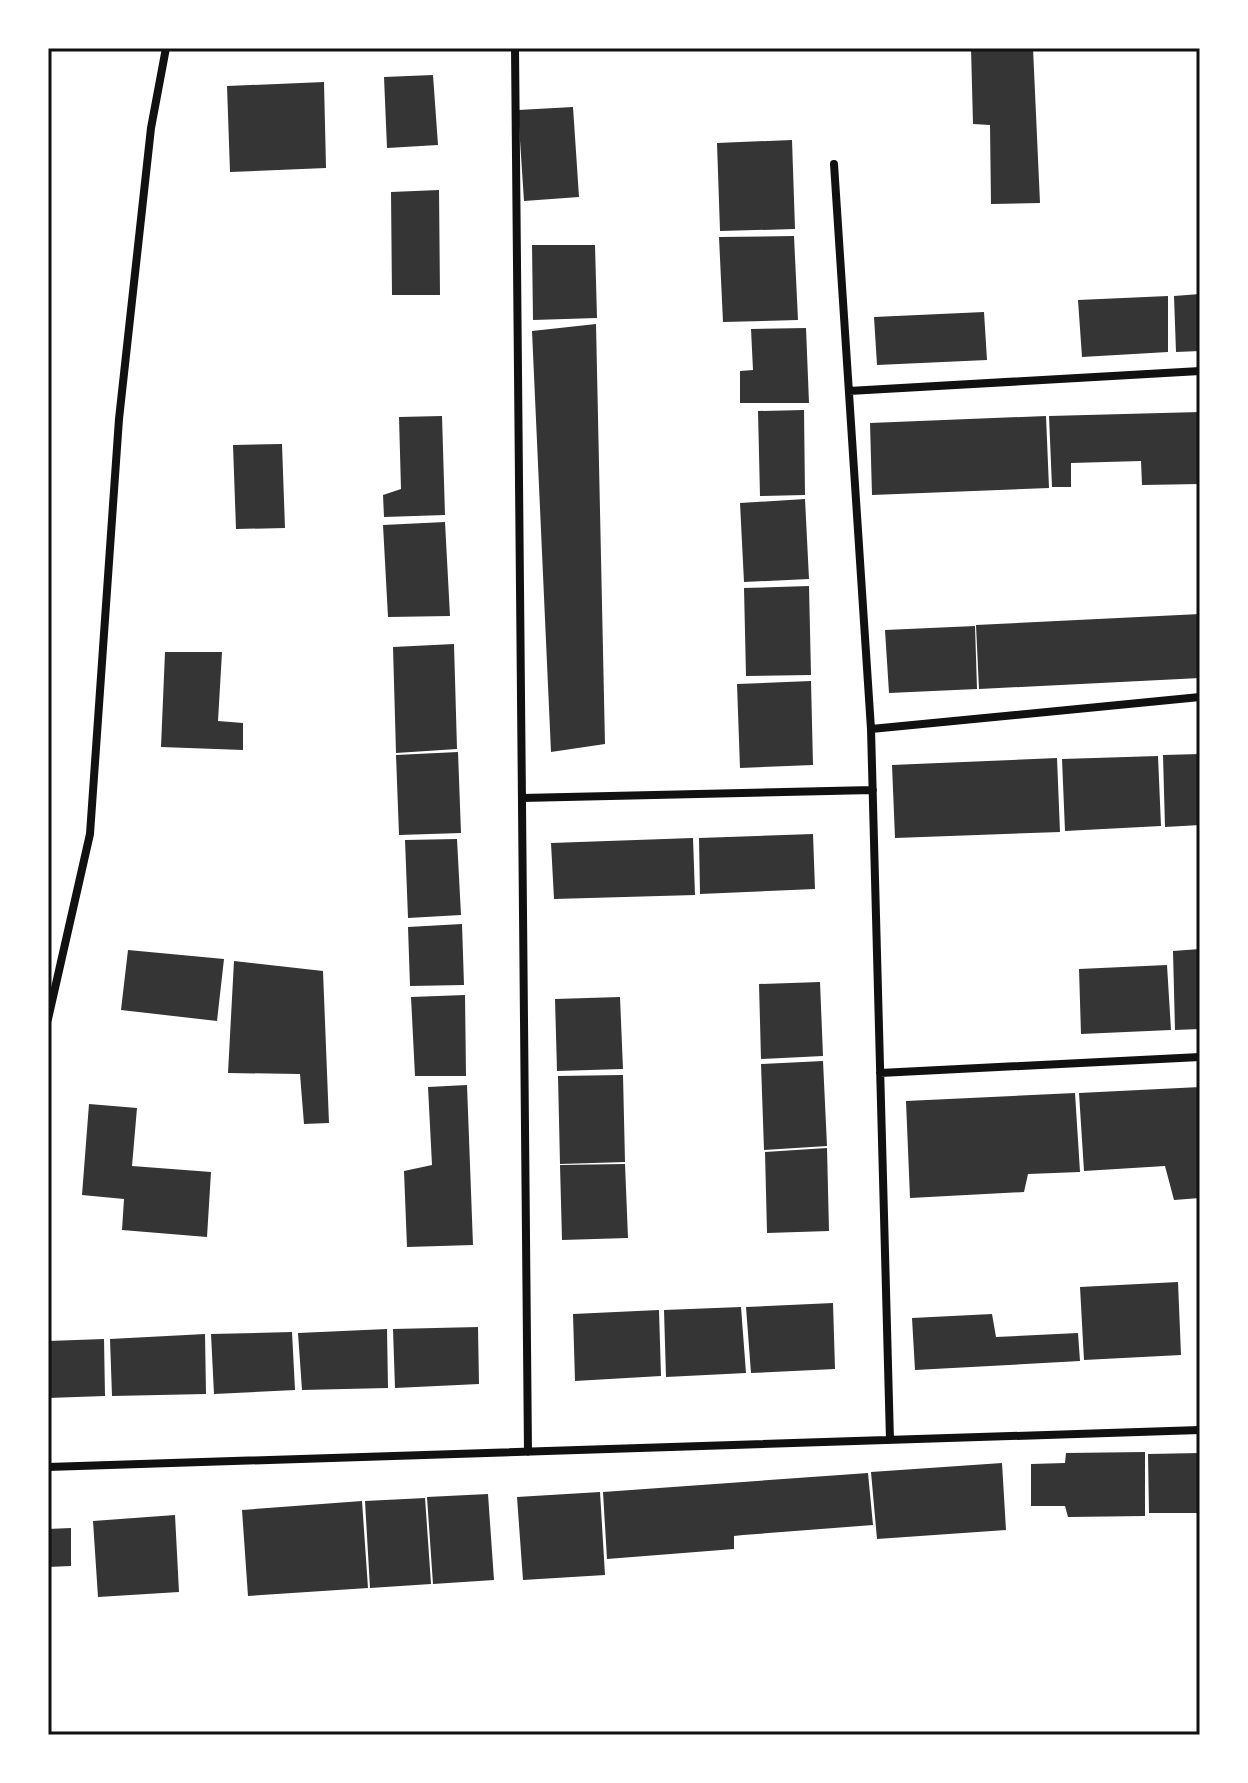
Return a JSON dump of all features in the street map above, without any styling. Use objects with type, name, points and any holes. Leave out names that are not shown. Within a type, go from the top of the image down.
[{"type":"street","points":[[48,1019],[90,834],[119,419],[151,128],[166,48]]},
{"type":"street","points":[[515,48],[528,1452]]},
{"type":"street","points":[[834,164],[871,729],[890,1440]]},
{"type":"street","points":[[849,391],[1200,371]]},
{"type":"street","points":[[871,729],[1200,697]]},
{"type":"street","points":[[522,798],[873,790]]},
{"type":"street","points":[[880,1073],[1200,1057]]},
{"type":"street","points":[[48,1467],[1200,1430]]},
{"type":"building","points":[[971,48],[1033,48],[1040,203],[991,204],[990,125],[973,124]]},
{"type":"building","points":[[433,75],[438,145],[387,148],[384,77]]},
{"type":"building","points":[[324,82],[326,168],[230,172],[227,86]]},
{"type":"building","points":[[573,107],[579,197],[524,201],[518,110]]},
{"type":"building","points":[[792,140],[795,229],[720,231],[717,143]]},
{"type":"building","points":[[439,190],[440,295],[392,295],[391,192]]},
{"type":"building","points":[[794,236],[798,320],[723,322],[719,237]]},
{"type":"building","points":[[532,245],[595,245],[597,318],[533,320]]},
{"type":"building","points":[[1200,294],[1200,351],[1176,352],[1174,296]]},
{"type":"building","points":[[1168,296],[1168,352],[1082,357],[1078,300]]},
{"type":"building","points":[[984,312],[987,360],[877,365],[874,317]]},
{"type":"building","points":[[596,324],[605,744],[551,752],[532,331]]},
{"type":"building","points":[[806,328],[809,403],[740,403],[740,371],[753,370],[751,329]]},
{"type":"building","points":[[804,410],[805,495],[760,496],[758,411]]},
{"type":"building","points":[[1200,412],[1200,484],[1142,485],[1141,461],[1071,463],[1071,487],[1052,487],[1049,416]]},
{"type":"building","points":[[442,416],[445,515],[384,517],[383,495],[401,489],[399,417]]},
{"type":"building","points":[[1046,416],[1049,488],[872,495],[870,423]]},
{"type":"building","points":[[282,444],[285,528],[236,529],[233,445]]},
{"type":"building","points":[[805,499],[809,579],[744,582],[740,503]]},
{"type":"building","points":[[445,522],[450,616],[388,617],[383,525]]},
{"type":"building","points":[[809,586],[811,675],[746,676],[744,588]]},
{"type":"building","points":[[1200,614],[1200,678],[979,689],[976,625]]},
{"type":"building","points":[[975,626],[977,689],[889,693],[885,630]]},
{"type":"building","points":[[454,644],[457,749],[396,753],[393,647]]},
{"type":"building","points":[[165,652],[222,652],[218,721],[243,723],[243,750],[161,747]]},
{"type":"building","points":[[811,681],[813,765],[740,768],[737,684]]},
{"type":"building","points":[[458,752],[461,833],[399,835],[396,755]]},
{"type":"building","points":[[1200,754],[1200,825],[1165,827],[1163,755]]},
{"type":"building","points":[[1158,756],[1161,826],[1065,831],[1062,759]]},
{"type":"building","points":[[1057,758],[1060,832],[895,838],[892,765]]},
{"type":"building","points":[[813,834],[815,889],[700,894],[699,838]]},
{"type":"building","points":[[693,838],[695,895],[554,899],[551,843]]},
{"type":"building","points":[[457,839],[461,915],[408,918],[405,840]]},
{"type":"building","points":[[462,924],[464,985],[410,986],[408,927]]},
{"type":"building","points":[[1200,949],[1200,1029],[1175,1030],[1173,951]]},
{"type":"building","points":[[128,950],[224,959],[217,1021],[121,1010]]},
{"type":"building","points":[[234,961],[323,971],[329,1123],[304,1124],[300,1074],[228,1073]]},
{"type":"building","points":[[1167,965],[1171,1030],[1081,1034],[1079,969]]},
{"type":"building","points":[[820,982],[823,1056],[761,1059],[759,984]]},
{"type":"building","points":[[465,995],[466,1076],[415,1076],[411,997]]},
{"type":"building","points":[[620,997],[623,1069],[557,1071],[555,999]]},
{"type":"building","points":[[823,1061],[827,1146],[764,1150],[761,1064]]},
{"type":"building","points":[[623,1075],[625,1162],[560,1164],[558,1076]]},
{"type":"building","points":[[467,1085],[473,1245],[407,1247],[404,1171],[432,1165],[428,1087]]},
{"type":"building","points":[[1200,1087],[1200,1198],[1174,1200],[1165,1166],[1084,1171],[1079,1093]]},
{"type":"building","points":[[1075,1093],[1080,1172],[1028,1174],[1024,1192],[910,1198],[906,1101]]},
{"type":"building","points":[[89,1104],[137,1108],[132,1166],[211,1172],[207,1237],[122,1230],[124,1199],[82,1195]]},
{"type":"building","points":[[827,1148],[829,1231],[767,1233],[765,1152]]},
{"type":"building","points":[[625,1164],[628,1238],[562,1240],[560,1165]]},
{"type":"building","points":[[1178,1282],[1181,1355],[1084,1360],[1080,1287]]},
{"type":"building","points":[[833,1303],[835,1369],[751,1373],[746,1307]]},
{"type":"building","points":[[741,1307],[746,1373],[666,1377],[664,1310]]},
{"type":"building","points":[[659,1310],[661,1376],[575,1381],[573,1314]]},
{"type":"building","points":[[992,1314],[996,1337],[1078,1333],[1080,1361],[915,1370],[912,1318]]},
{"type":"building","points":[[478,1327],[479,1384],[395,1388],[393,1329]]},
{"type":"building","points":[[387,1329],[388,1388],[302,1390],[298,1333]]},
{"type":"building","points":[[292,1332],[295,1390],[214,1394],[211,1334]]},
{"type":"building","points":[[205,1334],[206,1394],[112,1396],[110,1339]]},
{"type":"building","points":[[104,1339],[105,1396],[48,1398],[48,1341]]},
{"type":"building","points":[[1145,1452],[1145,1516],[1068,1517],[1065,1506],[1031,1506],[1031,1464],[1065,1463],[1066,1453]]},
{"type":"building","points":[[1200,1453],[1200,1513],[1149,1513],[1148,1454]]},
{"type":"building","points":[[1002,1463],[1006,1530],[877,1539],[871,1472]]},
{"type":"building","points":[[868,1473],[873,1525],[734,1536],[734,1549],[607,1559],[603,1492]]},
{"type":"building","points":[[600,1492],[605,1575],[523,1580],[517,1497]]},
{"type":"building","points":[[488,1494],[494,1580],[433,1584],[427,1497]]},
{"type":"building","points":[[425,1498],[431,1584],[370,1588],[365,1501]]},
{"type":"building","points":[[362,1501],[368,1588],[248,1596],[242,1510]]},
{"type":"building","points":[[175,1515],[179,1592],[98,1597],[93,1521]]},
{"type":"building","points":[[71,1528],[71,1566],[48,1567],[48,1529]]}]
